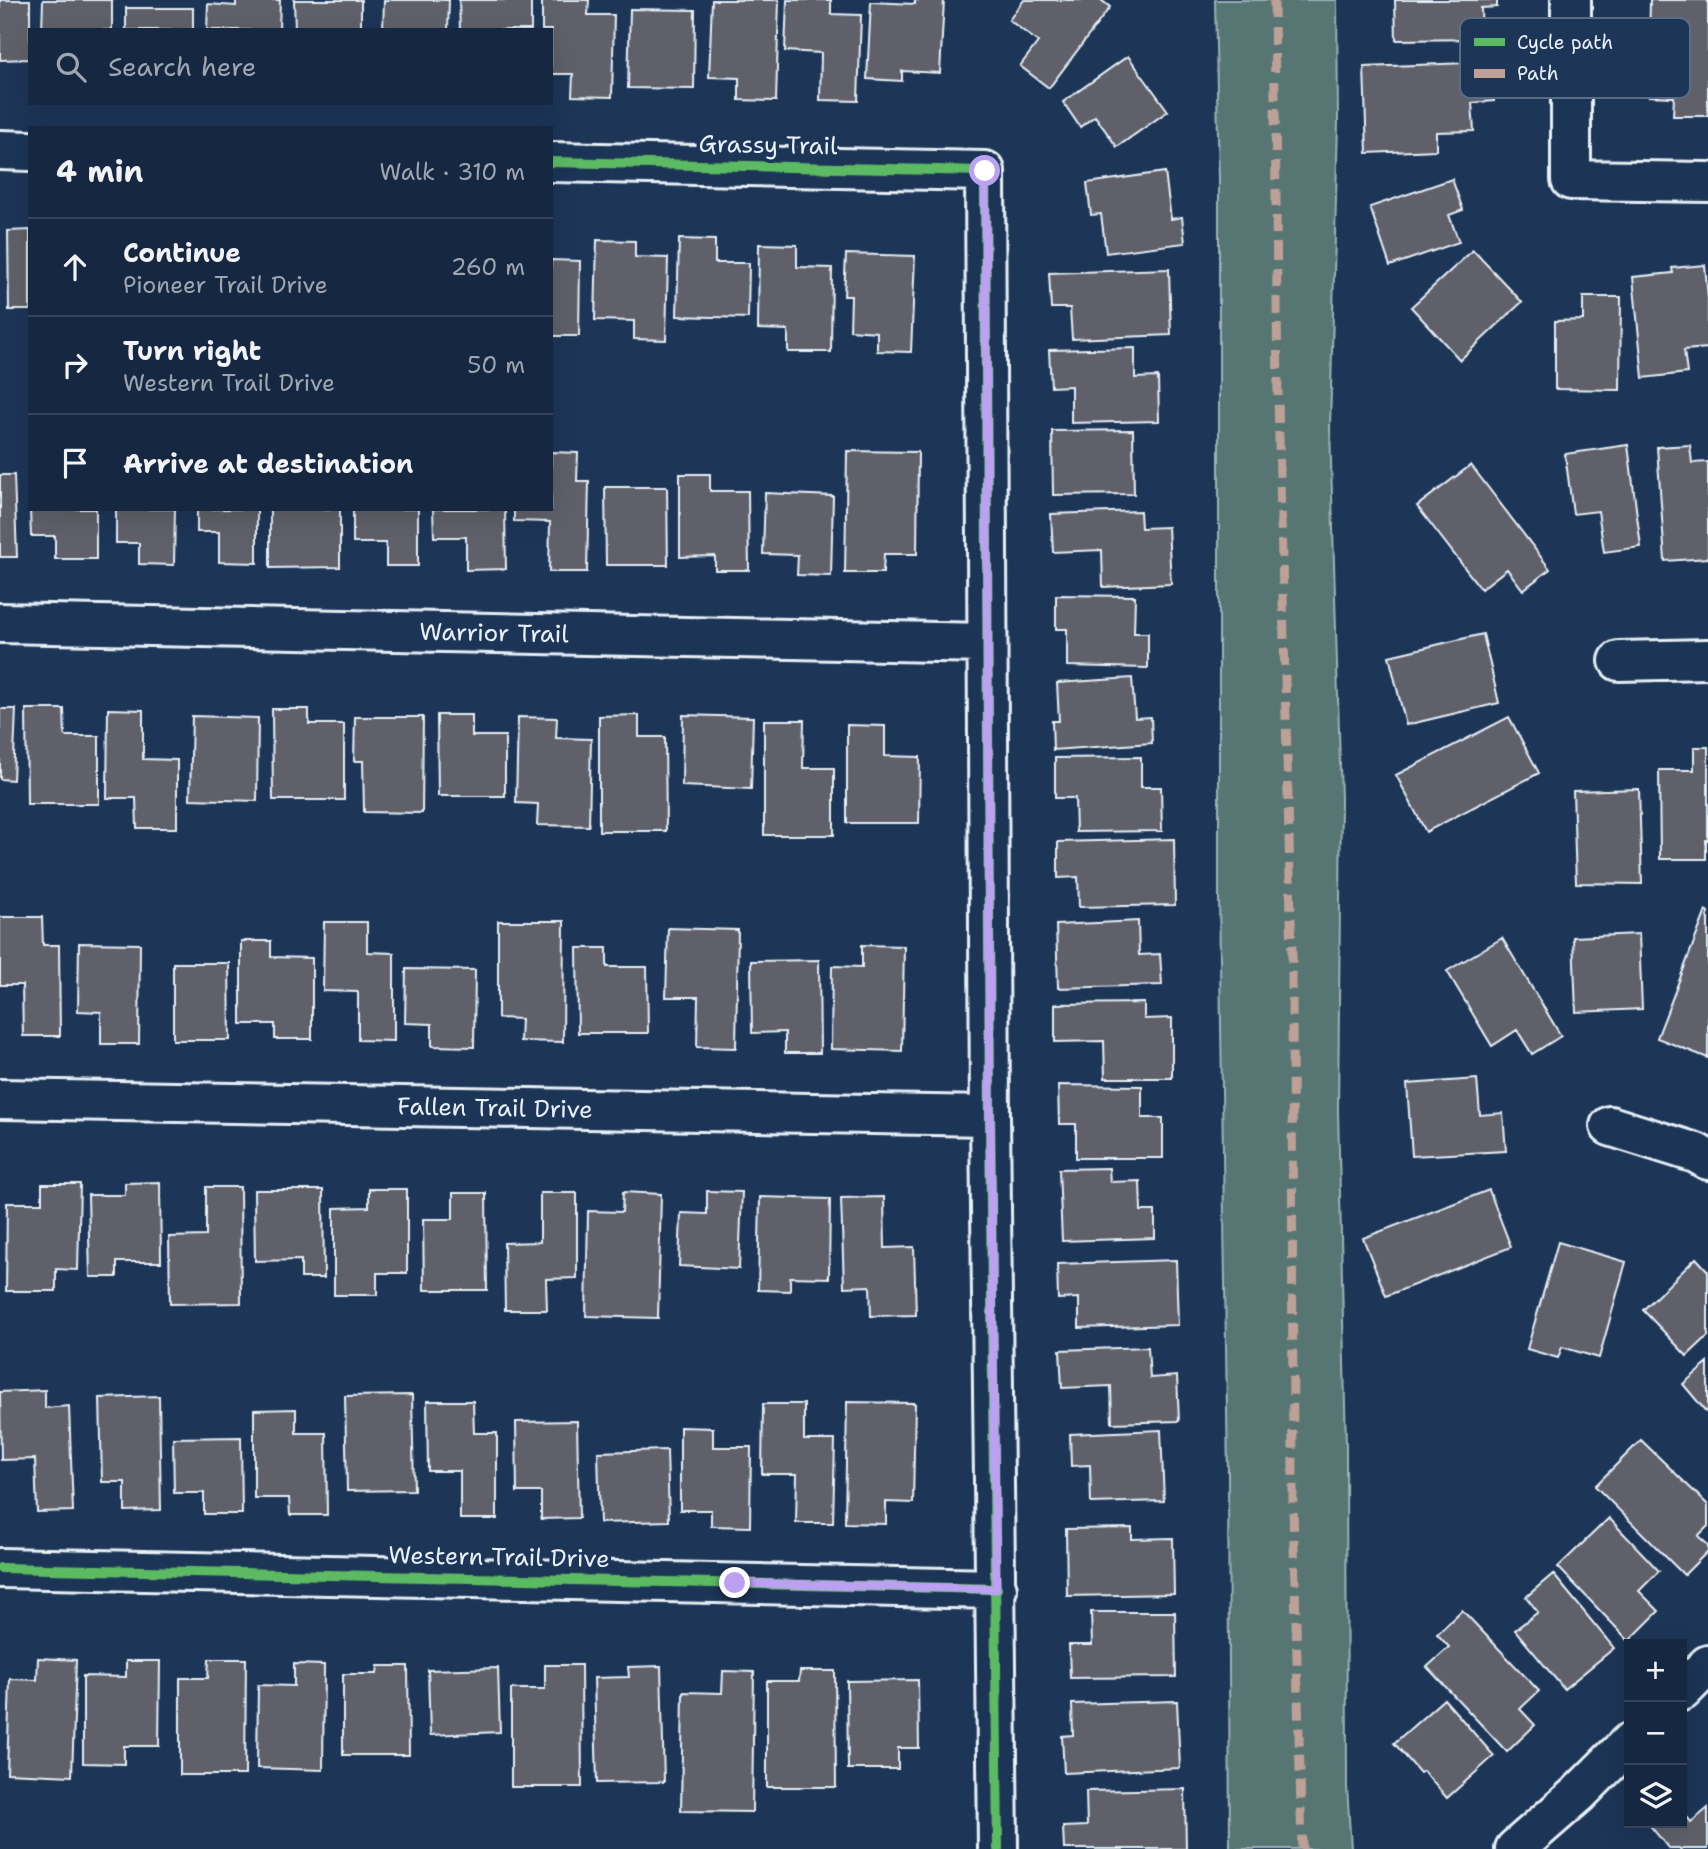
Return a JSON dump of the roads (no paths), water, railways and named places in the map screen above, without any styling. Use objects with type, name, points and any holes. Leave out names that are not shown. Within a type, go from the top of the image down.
[{"type":"street","points":[[1571,0],[1571,18]]},
{"type":"street","points":[[1571,98],[1571,180],[1708,182]]},
{"type":"street","points":[[0,150],[28,151]]},
{"type":"street","name":"Grassy Trail","points":[[553,162],[985,171],[987,643]]},
{"type":"street","name":"Warrior Trail","points":[[0,623],[987,643]]},
{"type":"street","points":[[987,643],[998,1849]]},
{"type":"street","points":[[1619,661],[1708,659]]},
{"type":"street","name":"Fallen Trail Drive","points":[[0,1099],[990,1116]]},
{"type":"street","points":[[1610,1126],[1696,1153],[1708,1160]]},
{"type":"street","name":"Western Trail Drive","points":[[0,1568],[996,1589]]},
{"type":"street","points":[[1687,1686],[1708,1665]]},
{"type":"street","points":[[1516,1849],[1578,1794],[1624,1748]]}]
